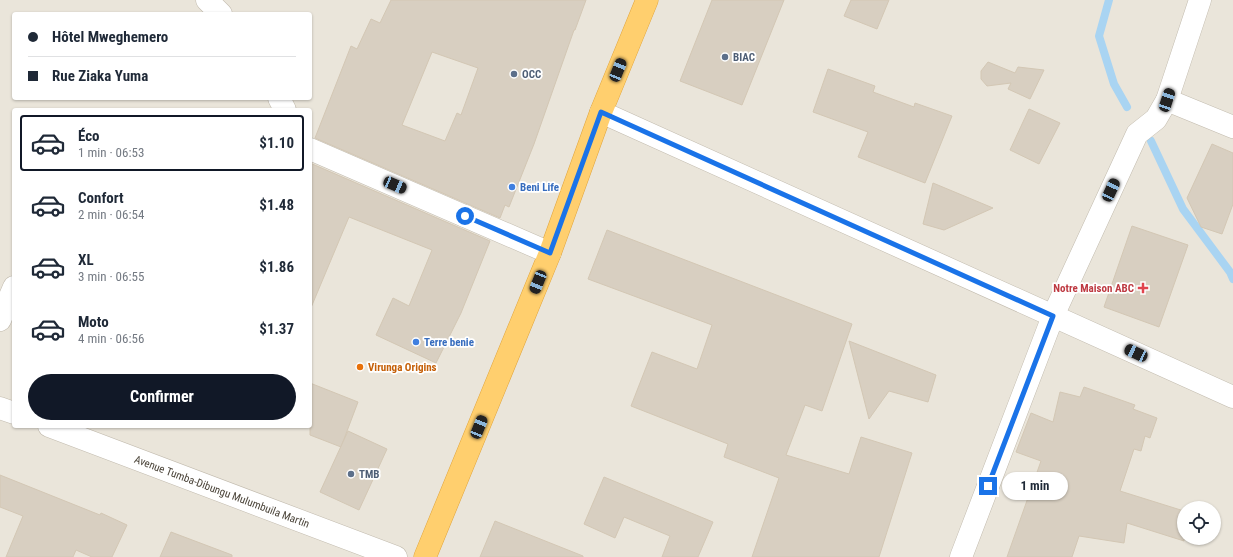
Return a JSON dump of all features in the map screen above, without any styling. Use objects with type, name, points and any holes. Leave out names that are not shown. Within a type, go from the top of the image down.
[{"type":"highway","points":[[425,557],[550,253],[601,112],[647,0]]},
{"type":"street","points":[[207,0],[219,12]]},
{"type":"street","points":[[961,557],[1053,316],[1137,134],[1156,120],[1167,100],[1200,0]]},
{"type":"street","points":[[1167,100],[1233,127]]},
{"type":"street","points":[[601,112],[1233,397]]},
{"type":"street","points":[[312,150],[550,253]]},
{"type":"street","points":[[0,320],[12,292]]},
{"type":"street","points":[[0,408],[12,412]]},
{"type":"street","name":"Avenue Tumba-Dibungu Mulumbuila Martin","points":[[54,428],[396,557]]},
{"type":"shaded area","points":[[0,0],[1233,0],[1233,557],[0,557]]},
{"type":"building","points":[[391,0],[586,0],[534,144],[509,207],[505,205],[500,218],[315,138],[351,46],[357,49],[371,19],[380,23]],"holes":[[[432,52],[478,68],[461,115],[457,113],[445,141],[402,125]]]},
{"type":"building","points":[[712,0],[784,0],[742,105],[680,81]]},
{"type":"building","points":[[851,0],[889,0],[877,29],[844,16]]},
{"type":"building","points":[[988,62],[1015,73],[1018,67],[1044,70],[1030,99],[1008,89],[1011,83],[987,86],[981,79],[981,71]]},
{"type":"building","points":[[828,69],[875,86],[873,92],[914,107],[915,103],[952,116],[925,183],[858,157],[868,132],[813,112]]},
{"type":"building","points":[[1029,109],[1060,123],[1039,164],[1010,150]]},
{"type":"building","points":[[1212,144],[1233,153],[1233,204],[1222,234],[1201,227],[1187,198]]},
{"type":"building","points":[[312,164],[490,241],[461,313],[436,363],[376,335],[393,298],[409,306],[432,250],[349,217],[312,305]]},
{"type":"building","points":[[933,183],[993,208],[944,230],[923,224]]},
{"type":"building","points":[[1132,226],[1188,245],[1159,327],[1104,307]]},
{"type":"building","points":[[607,230],[852,324],[822,411],[805,405],[786,455],[849,474],[861,437],[912,453],[879,557],[752,557],[779,478],[724,457],[728,444],[631,406],[652,352],[697,369],[712,325],[588,279]]},
{"type":"building","points":[[849,341],[936,375],[928,402],[889,391],[869,419]]},
{"type":"building","points":[[312,384],[358,402],[341,447],[310,435],[310,428],[312,428]]},
{"type":"building","points":[[1084,387],[1135,405],[1133,409],[1157,418],[1150,438],[1145,436],[1141,451],[1134,449],[1120,491],[1177,509],[1177,539],[1127,523],[1124,543],[1079,536],[1072,557],[1007,557],[1041,461],[1016,452],[1031,413],[1053,422],[1060,392],[1080,397]]},
{"type":"building","points":[[348,431],[387,449],[359,510],[320,492]]},
{"type":"building","points":[[0,475],[100,515],[101,513],[127,525],[112,557],[92,557],[76,550],[73,557],[6,557],[23,516],[0,507]]},
{"type":"building","points":[[604,477],[713,522],[698,557],[662,557],[670,536],[624,517],[615,538],[584,524]]},
{"type":"building","points":[[495,521],[583,556],[583,557],[480,557]]},
{"type":"building","points":[[171,532],[232,555],[232,557],[160,557]]},
{"type":"waterway","points":[[1109,0],[1099,36],[1114,84],[1127,107]]},
{"type":"waterway","points":[[1151,141],[1183,209],[1230,272],[1233,279]]},
{"type":"place","name":"BIAC","points":[[725,57]]},
{"type":"place","name":"OCC","points":[[514,74]]},
{"type":"place","name":"Beni Life","points":[[512,187]]},
{"type":"place","name":"Notre Maison ABC","points":[[1143,288]]},
{"type":"place","name":"Terre benie","points":[[416,342]]},
{"type":"place","name":"Virunga Origins","points":[[360,367]]},
{"type":"place","name":"TMB","points":[[351,474]]},
{"type":"route","points":[[465,216],[550,253],[601,112],[1053,316],[988,486]]}]
